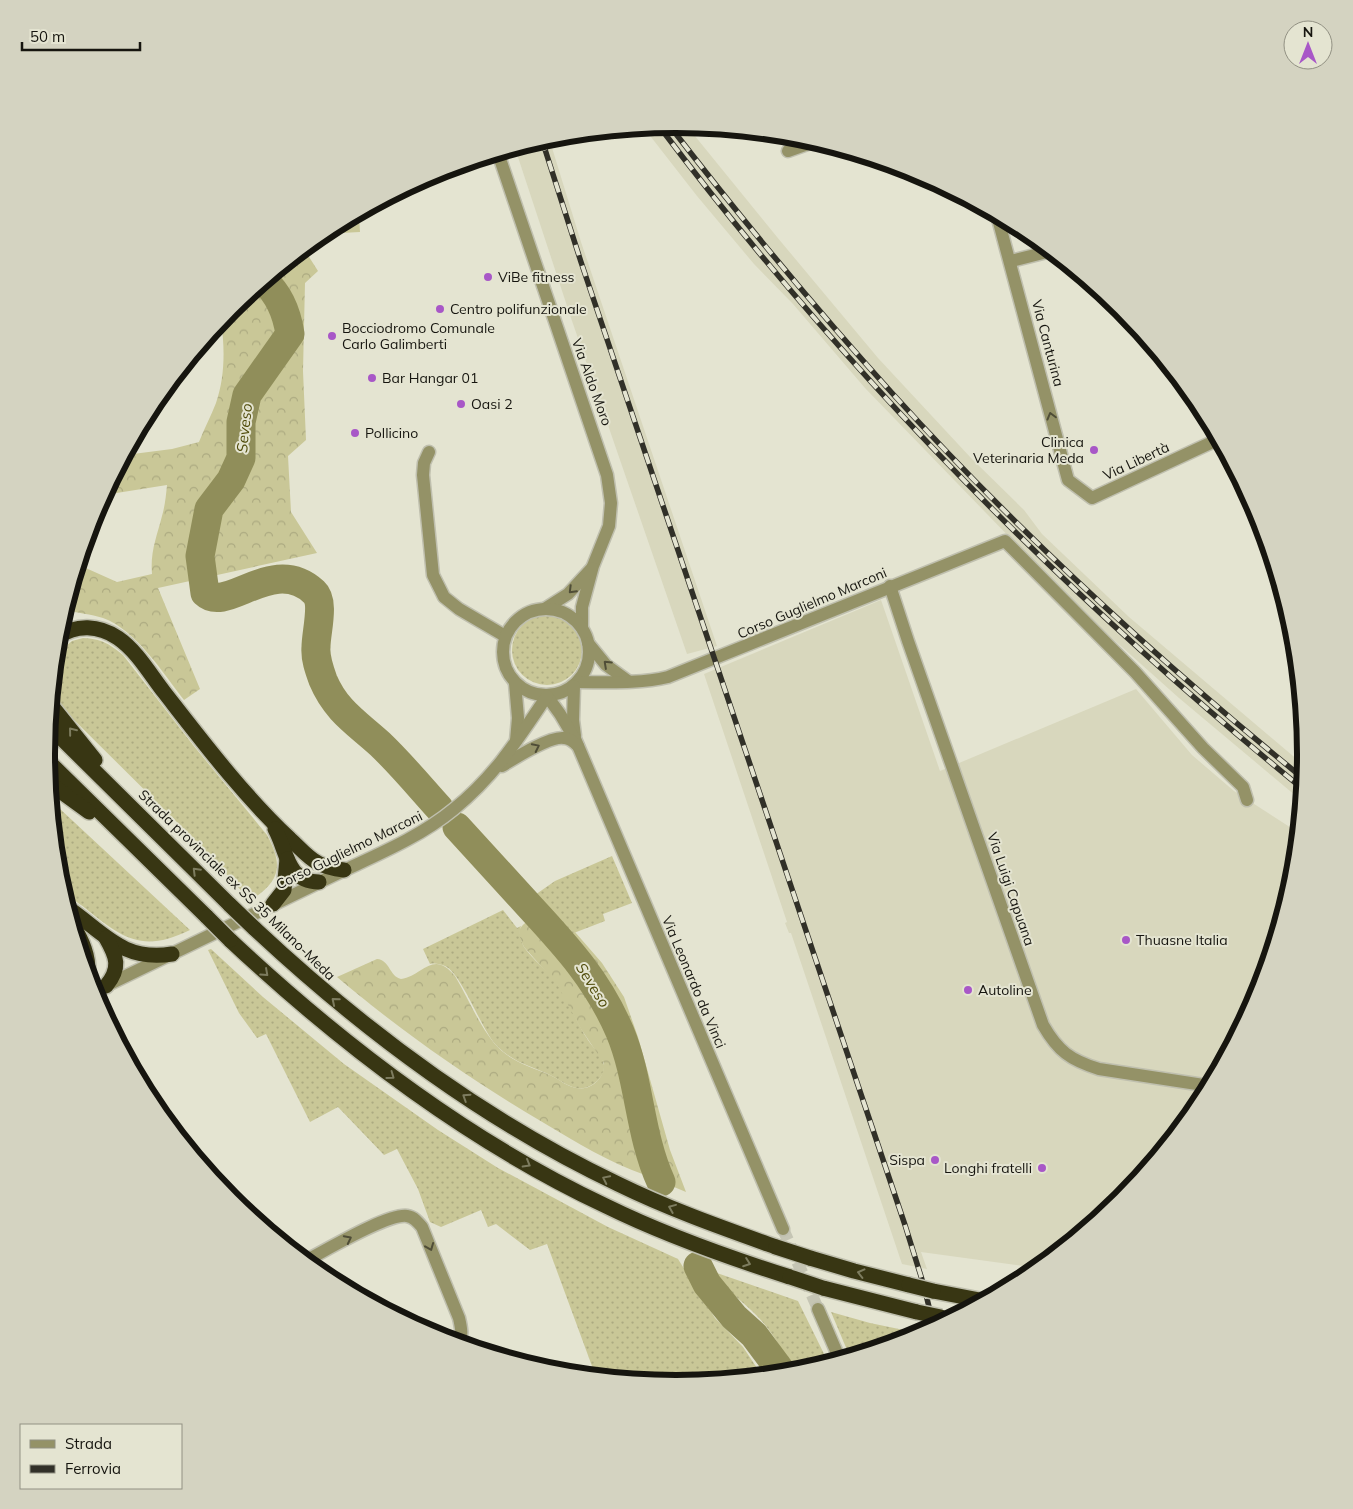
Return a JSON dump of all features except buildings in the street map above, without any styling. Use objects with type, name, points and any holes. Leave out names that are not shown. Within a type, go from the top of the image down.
[{"type":"highway","points":[[67,632],[80,628],[90,628],[107,632],[126,644],[200,737],[269,819],[317,863],[331,869],[344,870]]},
{"type":"highway","points":[[56,712],[135,810]]},
{"type":"highway","name":"Strada provinciale ex SS 35 Milano-Meda","points":[[56,732],[230,905],[340,1005],[396,1049],[452,1088],[542,1144],[596,1173],[651,1199],[776,1247],[854,1271],[933,1291],[975,1299]]},
{"type":"highway","points":[[55,768],[230,940],[311,1014],[366,1058],[423,1099],[512,1156],[613,1210],[705,1248],[823,1288],[940,1317]]},
{"type":"highway","points":[[56,788],[116,829]]},
{"type":"highway","points":[[269,819],[298,877],[310,885],[312,870],[305,853]]},
{"type":"highway","points":[[273,904],[284,890],[288,859]]},
{"type":"highway","points":[[76,914],[123,948],[142,956],[155,957],[172,954]]},
{"type":"highway","points":[[95,973],[108,984],[115,975],[115,957],[106,937]]},
{"type":"street","points":[[788,151],[802,146]]},
{"type":"street","name":"Via Aldo Moro","points":[[500,159],[607,475],[611,503],[608,526],[593,566],[582,607],[582,628]]},
{"type":"street","name":"Via Canturina","points":[[1000,224],[1068,480]]},
{"type":"street","points":[[1010,261],[1043,253]]},
{"type":"street","name":"Via Libertà","points":[[1068,480],[1092,498],[1213,442]]},
{"type":"street","points":[[429,452],[424,463],[423,475],[433,575],[444,597],[459,609],[505,636]]},
{"type":"street","name":"Corso Guglielmo Marconi","points":[[575,684],[628,680],[649,682],[668,677],[1005,541],[1135,672],[1203,748],[1243,787],[1247,800]]},
{"type":"street","name":"Via Aldo Moro","points":[[546,608],[568,594],[593,566]]},
{"type":"street","name":"Via Luigi Capuana","points":[[890,586],[1043,1025],[1052,1041],[1065,1054],[1099,1069],[1203,1085]]},
{"type":"street","points":[[546,608],[560,611],[572,618],[582,628],[588,644],[589,654],[583,674],[575,684],[562,693],[547,696],[530,692],[515,683],[507,673],[503,661],[502,648],[505,636],[511,625],[521,616],[533,610],[546,608]]},
{"type":"street","points":[[588,644],[606,665],[628,680]]},
{"type":"street","points":[[515,683],[518,718],[515,744]]},
{"type":"street","points":[[575,684],[573,720],[577,743]]},
{"type":"street","points":[[547,696],[577,743]]},
{"type":"street","name":"Corso Guglielmo Marconi","points":[[108,984],[310,885],[389,849],[438,822],[456,808],[495,770],[547,696]]},
{"type":"street","points":[[495,770],[533,748],[559,738],[566,738],[577,743]]},
{"type":"street","name":"Via Leonardo da Vinci","points":[[577,743],[783,1229]]},
{"type":"street","points":[[312,1258],[383,1221],[399,1216],[414,1218],[422,1227],[459,1318],[462,1329],[461,1337]]},
{"type":"street","points":[[818,1309],[838,1355]]},
{"type":"shaded area","points":[[693,133],[878,358],[971,458],[1024,510],[1042,534],[1129,617],[1298,760],[1297,797],[1179,698],[1104,631],[1048,577],[865,388],[793,304],[754,264],[648,134]]},
{"type":"shaded area","points":[[551,146],[581,242],[717,646],[687,654],[571,318],[517,154]]},
{"type":"shaded area","points":[[881,600],[940,771],[1136,689],[1192,755],[1234,791],[1294,830],[1286,876],[1265,954],[1251,992],[1215,1065],[1170,1133],[1144,1164],[1086,1222],[1055,1248],[1028,1267],[921,1252],[927,1269],[902,1264],[791,933],[789,933],[785,923],[787,922],[704,674]]},
{"type":"green space","points":[[359,220],[360,232],[339,233]]},
{"type":"green space","points":[[307,254],[318,271],[305,283],[303,371],[306,440],[288,456],[291,512],[317,553],[158,588],[200,689],[184,700],[148,653],[127,632],[103,618],[72,611],[84,567],[117,582],[152,574],[153,551],[164,508],[167,485],[113,494],[133,454],[172,449],[199,442],[219,393],[223,373],[222,331],[237,315],[267,287]]},
{"type":"green space","points":[[547,615],[566,621],[576,631],[582,650],[576,669],[566,679],[547,685],[528,679],[518,669],[512,650],[518,631],[528,621]]},
{"type":"green space","points":[[83,638],[95,639],[105,642],[123,655],[193,745],[267,835],[275,854],[277,870],[270,884],[254,898],[250,895],[247,897],[202,847],[62,708],[57,700],[60,673],[65,647],[72,641]]},
{"type":"green space","points":[[57,806],[190,930],[159,941],[134,939],[111,928],[73,899],[60,836]]},
{"type":"green space","points":[[612,856],[632,903],[603,914],[605,921],[566,936],[532,897],[555,881]]},
{"type":"green space","points":[[503,910],[517,928],[521,926],[520,934],[524,947],[557,983],[590,1043],[602,1058],[604,1068],[602,1075],[590,1086],[575,1088],[516,1060],[503,1051],[490,1037],[458,979],[445,966],[430,964],[423,949]]},
{"type":"green space","points":[[528,921],[539,926],[592,992],[614,1039],[621,1056],[630,1091],[638,1146],[645,1175],[593,1152],[490,1090],[412,1036],[337,977],[377,959],[385,962],[394,975],[401,979],[409,977],[428,966],[434,964],[441,965],[455,976],[483,1027],[494,1043],[506,1054],[570,1086],[577,1088],[588,1087],[600,1078],[604,1063],[581,1029],[557,984],[524,947],[519,932],[521,927]]},
{"type":"green space","points":[[575,932],[602,963],[624,997],[638,1037],[670,1150],[686,1192],[674,1187],[658,1150],[628,1040],[615,1003],[599,975],[566,936]]},
{"type":"green space","points":[[211,949],[263,997],[344,1064],[438,1130],[498,1168],[608,1227],[678,1259],[715,1318],[743,1347],[759,1371],[717,1375],[676,1376],[636,1375],[594,1371],[547,1244],[530,1250],[496,1224],[488,1227],[481,1210],[441,1227],[430,1222],[418,1189],[397,1149],[384,1155],[338,1107],[310,1122],[266,1034],[257,1038],[239,1013],[208,950]]},
{"type":"green space","points":[[714,1272],[798,1301],[826,1358],[790,1365],[764,1323],[724,1285]]},
{"type":"green space","points":[[831,1312],[909,1331],[876,1343],[848,1352]]},
{"type":"waterway","name":"Seveso","points":[[269,285],[282,305],[290,334],[247,395],[241,422],[241,458],[231,480],[209,509],[200,556],[205,593],[214,597],[226,596],[267,581],[283,579],[298,582],[314,592],[319,603],[316,655],[320,672],[328,691],[355,723],[388,752],[439,808]]},
{"type":"waterway","name":"Seveso","points":[[457,827],[557,937],[581,966],[602,997],[627,1050],[648,1145],[661,1182]]},
{"type":"waterway","name":"Seveso","points":[[698,1266],[707,1284],[734,1317],[754,1335],[778,1367]]},
{"type":"tunnel","points":[[783,1229],[818,1309]]},
{"type":"railway","points":[[665,133],[730,217],[804,306],[881,393],[961,477],[1043,559],[1127,638],[1214,715],[1297,784]]},
{"type":"railway","points":[[675,133],[750,228],[834,328],[989,496],[1143,641],[1298,774]]},
{"type":"railway","points":[[544,147],[581,262],[905,1225],[924,1286],[932,1321]]},
{"type":"place","name":"ViBe fitness","points":[[488,277]]},
{"type":"place","name":"Centro polifunzionale","points":[[440,309]]},
{"type":"place","name":"Bocciodromo Comunale Carlo Galimberti","points":[[332,336]]},
{"type":"place","name":"Bar Hangar 01","points":[[372,378]]},
{"type":"place","name":"Oasi 2","points":[[461,404]]},
{"type":"place","name":"Pollicino","points":[[355,433]]},
{"type":"place","name":"Clinica Veterinaria Meda","points":[[1094,450]]},
{"type":"place","name":"Thuasne Italia","points":[[1126,940]]},
{"type":"place","name":"Autoline","points":[[968,990]]},
{"type":"place","name":"Sispa","points":[[935,1160]]},
{"type":"place","name":"Longhi fratelli","points":[[1042,1168]]}]
